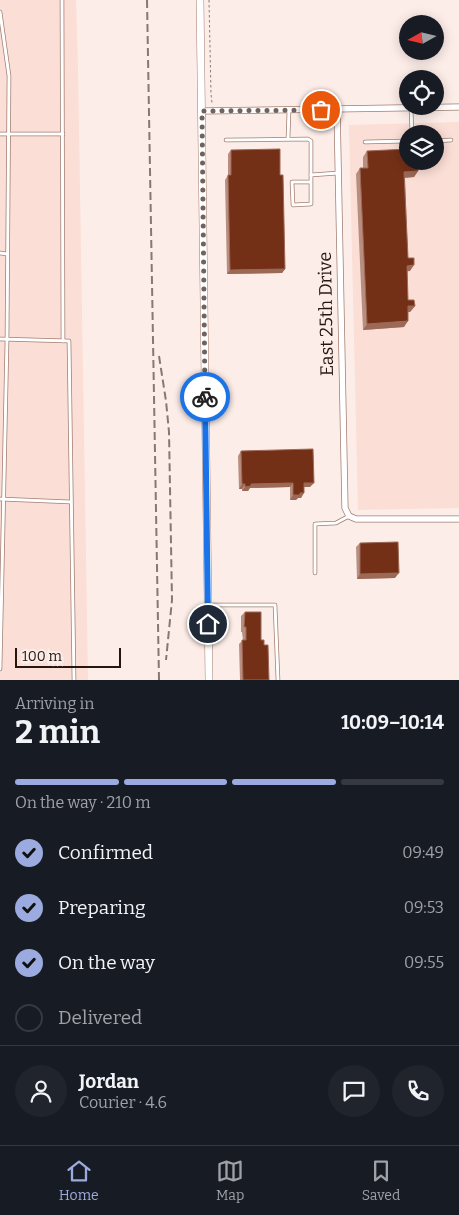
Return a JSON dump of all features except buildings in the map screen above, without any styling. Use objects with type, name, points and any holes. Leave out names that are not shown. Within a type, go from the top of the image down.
[{"type":"street","points":[[200,0],[209,680]]},
{"type":"street","points":[[444,107],[459,107]]},
{"type":"street","points":[[202,111],[399,108]]},
{"type":"street","name":"East 25th Drive","points":[[337,110],[344,499],[345,508],[349,516]]},
{"type":"street","points":[[349,516],[356,519],[459,519]]},
{"type":"lane","points":[[62,0],[63,341]]},
{"type":"lane","points":[[0,12],[9,76],[7,340],[2,499],[0,669]]},
{"type":"lane","points":[[288,139],[289,110]]},
{"type":"lane","points":[[0,134],[63,134]]},
{"type":"lane","points":[[226,140],[308,138],[310,141],[311,204],[293,205],[292,182],[310,182]]},
{"type":"lane","points":[[444,140],[451,140]]},
{"type":"lane","points":[[365,142],[399,141]]},
{"type":"lane","points":[[311,175],[338,173]]},
{"type":"lane","points":[[0,253],[8,254]]},
{"type":"lane","points":[[0,339],[69,341],[74,680]]},
{"type":"lane","points":[[2,499],[72,502]]},
{"type":"lane","points":[[315,573],[315,524],[336,523],[349,516]]},
{"type":"lane","points":[[208,605],[275,605],[278,680]]},
{"type":"path","points":[[209,0],[212,103]]},
{"type":"shaded area","points":[[0,0],[76,0],[88,680],[0,680]]},
{"type":"shaded area","points":[[459,122],[459,508],[358,510],[349,125]]},
{"type":"railway","points":[[147,0],[159,680]]},
{"type":"railway","points":[[159,356],[169,432],[172,600],[166,660]]},
{"type":"way so far","points":[[205,397],[202,111],[321,110]]},
{"type":"route","points":[[205,397],[208,624]]}]
